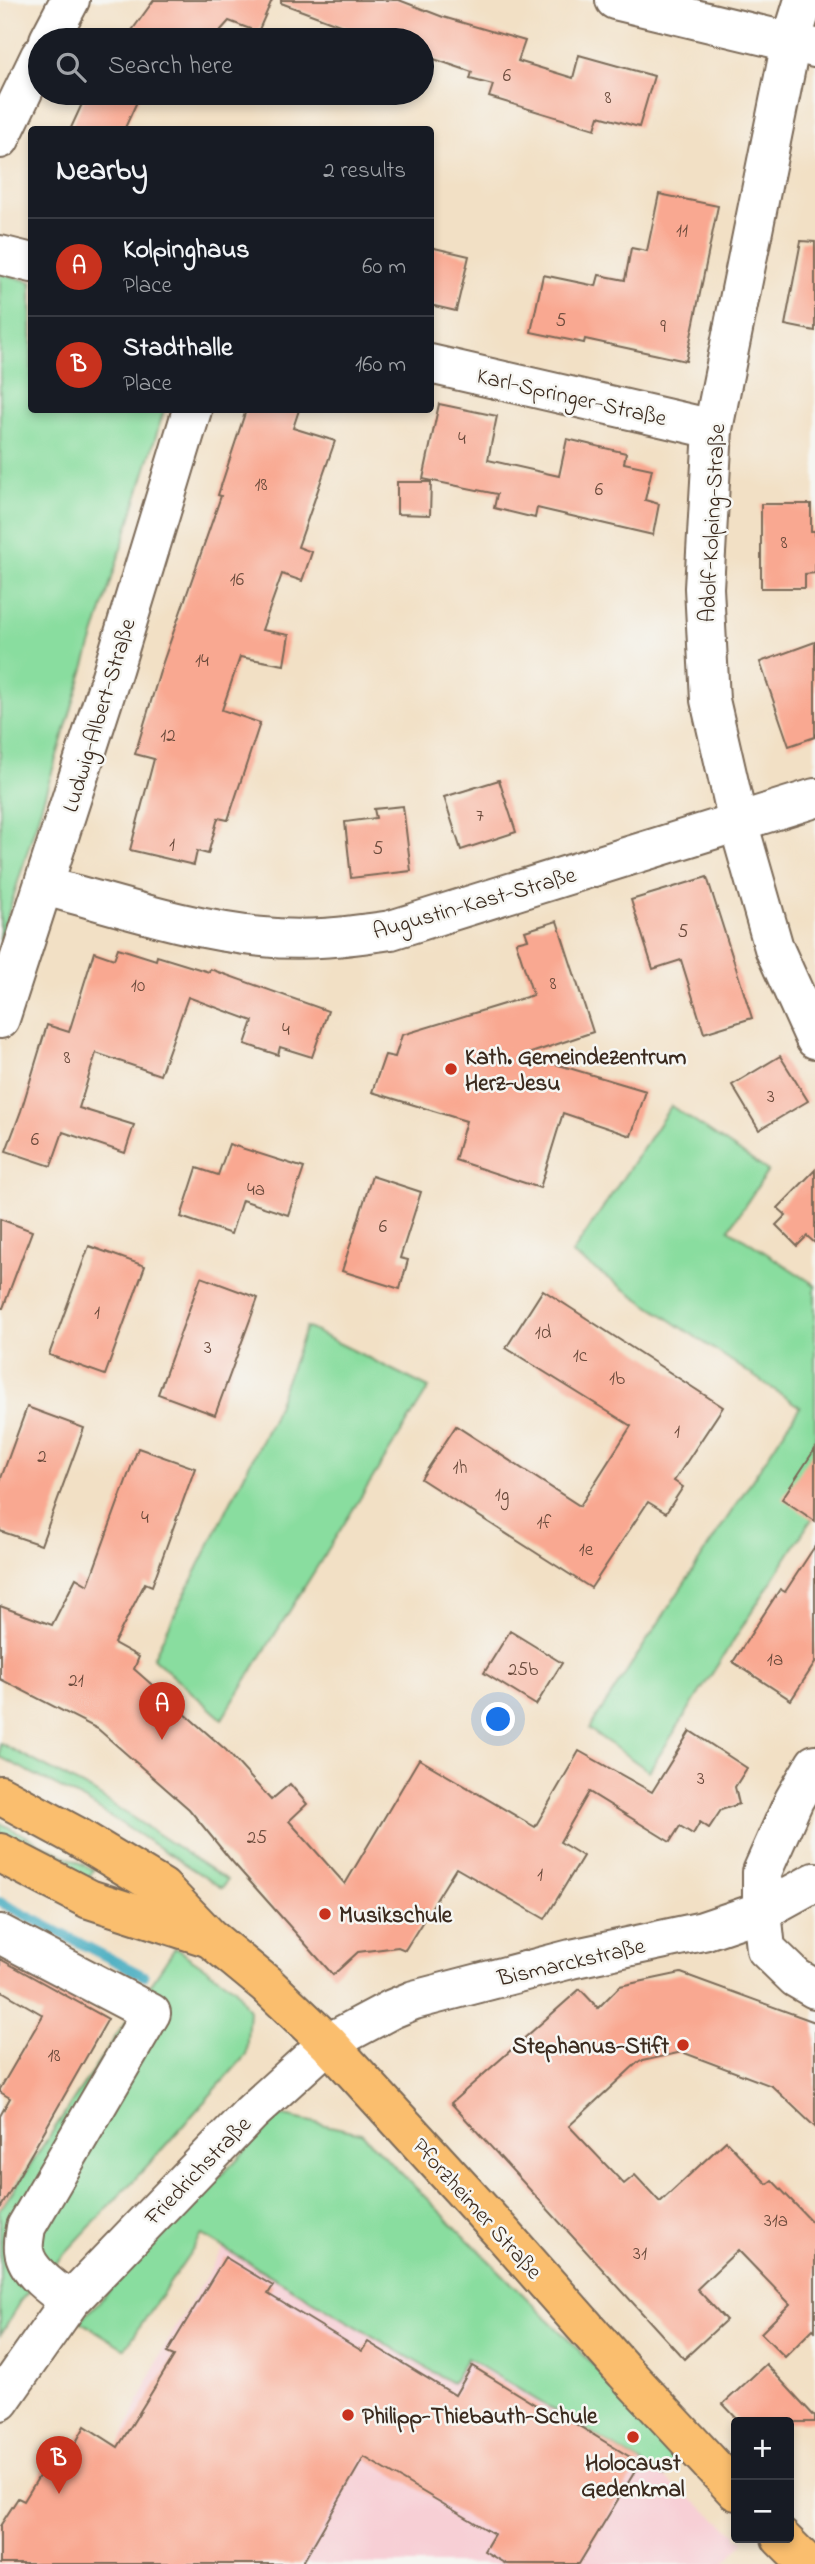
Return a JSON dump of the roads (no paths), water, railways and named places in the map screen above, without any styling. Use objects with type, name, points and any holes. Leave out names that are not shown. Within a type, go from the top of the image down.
[{"type":"main road","name":"Pforzheimer Straße","points":[[0,1795],[76,1836],[162,1888],[209,1937],[258,1977],[328,2043],[731,2486]]},
{"type":"main road","name":"Pforzheimer Straße","points":[[0,1853],[89,1899],[209,1937]]},
{"type":"main road","points":[[786,2543],[807,2564]]},
{"type":"street","points":[[55,28],[70,0]]},
{"type":"street","points":[[615,0],[803,45]]},
{"type":"street","name":"Adolf-Kolping-Straße","points":[[804,0],[803,45],[713,429],[704,588],[710,700],[738,822],[774,948],[815,1039]]},
{"type":"street","points":[[0,139],[28,81]]},
{"type":"street","points":[[0,255],[28,262]]},
{"type":"street","name":"Karl-Springer-Straße","points":[[434,365],[713,429]]},
{"type":"street","name":"Ludwig-Albert-Straße","points":[[0,1018],[111,676],[191,413]]},
{"type":"street","name":"Augustin-Kast-Straße","points":[[44,886],[217,931],[266,937],[338,937],[391,930],[815,798]]},
{"type":"street","points":[[815,1764],[794,1800],[762,1872],[766,1949],[796,1978],[815,1989]]},
{"type":"street","name":"Bismarckstraße","points":[[328,2043],[383,2013],[414,2000],[571,1959],[703,1931],[762,1911],[815,1882]]},
{"type":"street","points":[[0,1934],[150,2013],[26,2227],[23,2248],[26,2260],[51,2288],[70,2301]]},
{"type":"street","name":"Friedrichstraße","points":[[0,2401],[70,2301],[251,2113],[328,2043]]},
{"type":"waterway","points":[[0,1902],[144,1976]]},
{"type":"place","name":"Kath. Gemeindezentrum Herz-Jesu","points":[[451,1069]]},
{"type":"place","name":"Kolpinghaus","points":[[162,1740]]},
{"type":"place","name":"Musikschule","points":[[325,1914]]},
{"type":"place","name":"Stephanus-Stift","points":[[683,2045]]},
{"type":"place","name":"Philipp-Thiebauth-Schule","points":[[348,2415]]},
{"type":"place","name":"Holocaust Gedenkmal","points":[[633,2437]]},
{"type":"place","name":"Stadthalle","points":[[59,2494]]}]
